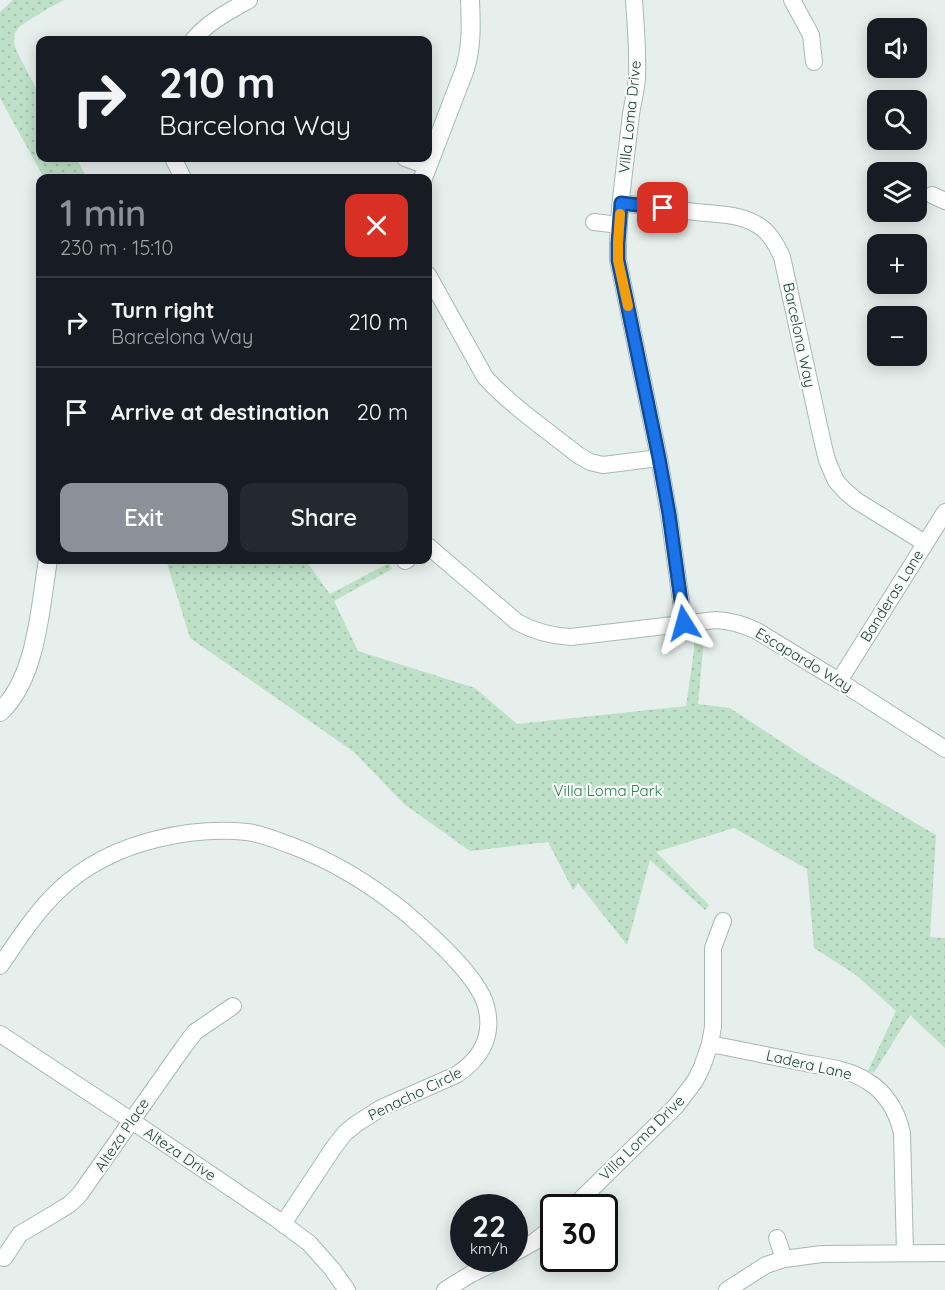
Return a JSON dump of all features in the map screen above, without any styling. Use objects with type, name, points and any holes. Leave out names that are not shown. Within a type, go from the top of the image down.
[{"type":"street","points":[[196,36],[215,20],[249,0]]},
{"type":"street","points":[[432,154],[470,52],[470,0]]},
{"type":"street","name":"Villa Loma Drive","points":[[634,0],[637,80],[621,203],[618,260],[659,458],[684,623]]},
{"type":"street","points":[[792,0],[811,35],[814,62]]},
{"type":"street","points":[[411,162],[425,172]]},
{"type":"street","name":"Barcelona Way","points":[[621,203],[726,215],[757,224],[767,233],[776,244],[782,257],[827,460],[830,485],[845,491],[857,501],[925,543]]},
{"type":"street","points":[[594,222],[619,225]]},
{"type":"street","points":[[432,282],[485,377],[494,388],[569,448],[590,462],[603,465],[659,458]]},
{"type":"street","name":"Banderas Lane","points":[[839,681],[945,512]]},
{"type":"street","name":"Escapardo Way","points":[[432,549],[517,622],[542,633],[571,637],[716,620],[743,624],[839,681],[945,749]]},
{"type":"street","points":[[0,712],[13,697],[29,665],[47,564]]},
{"type":"street","name":"Penacho Circle","points":[[0,966],[46,903],[89,867],[120,850],[141,842],[184,833],[207,831],[249,832],[272,838],[318,856],[352,874],[392,902],[432,935],[480,991],[488,1018],[485,1045],[477,1059],[462,1071],[381,1107],[351,1129],[334,1147],[283,1224]]},
{"type":"street","name":"Villa Loma Drive","points":[[586,1194],[668,1114],[686,1094],[699,1074],[710,1044],[713,1027],[713,948],[723,921]]},
{"type":"street","name":"Alteza Place","points":[[4,1257],[20,1234],[63,1208],[80,1194],[195,1032],[232,1006]]},
{"type":"street","name":"Alteza Drive","points":[[0,1034],[132,1121],[309,1243],[322,1256],[346,1290]]},
{"type":"street","name":"Ladera Lane","points":[[710,1044],[844,1071],[866,1080],[886,1096],[893,1107],[902,1133],[904,1253]]},
{"type":"street","points":[[777,1238],[784,1259]]},
{"type":"street","points":[[727,1290],[766,1265],[784,1259],[822,1254],[945,1253]]},
{"type":"street","points":[[445,1290],[475,1272]]},
{"type":"green space","points":[[13,0],[64,0],[20,26],[15,33],[14,43],[36,88],[36,162],[78,162],[85,174],[42,174],[0,98],[0,12]]},
{"type":"green space","name":"Villa Loma Park","points":[[167,564],[308,564],[330,594],[390,564],[392,569],[334,601],[358,651],[475,688],[517,724],[686,706],[694,650],[694,632],[705,630],[698,704],[730,708],[812,762],[936,835],[930,937],[945,938],[945,1048],[910,1015],[874,1073],[868,1071],[896,1011],[856,975],[814,948],[807,869],[734,828],[656,852],[709,905],[705,910],[650,860],[627,945],[578,883],[573,890],[548,842],[470,851],[404,804],[354,752],[190,638]]},
{"type":"slow traffic","points":[[620,214],[618,260],[628,306]]},
{"type":"route","points":[[663,208],[621,203],[618,260],[659,458],[684,623]]}]
